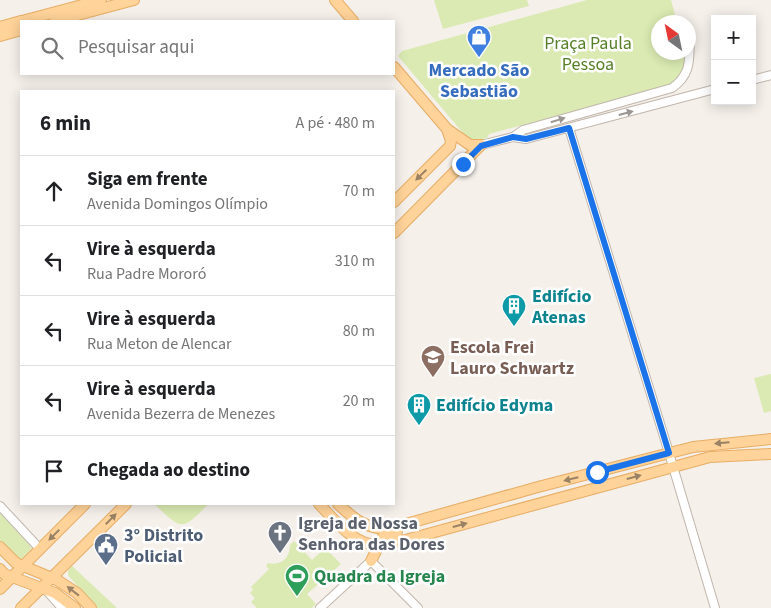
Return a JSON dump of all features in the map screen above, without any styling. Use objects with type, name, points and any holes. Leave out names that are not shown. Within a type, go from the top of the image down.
[{"type":"main road","points":[[26,20],[98,4],[134,0]]},
{"type":"main road","points":[[335,0],[352,20]]},
{"type":"main road","points":[[58,20],[98,4]]},
{"type":"main road","points":[[0,27],[20,22]]},
{"type":"main road","points":[[0,36],[20,30]]},
{"type":"main road","points":[[395,68],[448,129],[470,145],[481,146]]},
{"type":"main road","points":[[395,201],[450,146],[451,141],[448,129]]},
{"type":"main road","points":[[395,231],[481,146]]},
{"type":"main road","points":[[339,505],[364,525],[378,529],[388,529],[669,453],[705,445],[771,439]]},
{"type":"main road","points":[[319,505],[352,536],[368,544],[379,545],[402,541],[710,457],[771,454]]},
{"type":"main road","points":[[0,589],[84,505]]},
{"type":"main road","points":[[21,608],[44,590],[51,578],[125,505]]},
{"type":"main road","points":[[371,561],[386,535],[421,526],[431,522],[441,514]]},
{"type":"main road","points":[[364,525],[371,561]]},
{"type":"main road","points":[[0,546],[16,564],[70,588],[91,608]]},
{"type":"main road","points":[[0,569],[4,574],[56,593],[75,608]]},
{"type":"street","points":[[481,146],[513,137],[523,130],[672,88],[686,75],[689,60]]},
{"type":"street","points":[[756,79],[771,75]]},
{"type":"street","points":[[513,137],[526,139],[711,91]]},
{"type":"street","points":[[569,128],[715,608]]},
{"type":"street","points":[[0,506],[40,549]]},
{"type":"street","points":[[320,608],[371,561],[418,608]]},
{"type":"street","points":[[44,590],[62,608]]},
{"type":"green space","points":[[434,0],[527,0],[529,6],[443,29]]},
{"type":"green space","name":"Praça Paula Pessoa","points":[[587,0],[671,0],[675,15],[651,15],[651,60],[686,60],[681,78],[668,86],[489,134],[487,138],[475,140],[468,139],[398,56],[402,51]]},
{"type":"green space","points":[[771,374],[771,411],[764,413],[754,378]]},
{"type":"green space","points":[[155,505],[207,505],[192,520],[186,523],[176,523]]},
{"type":"green space","points":[[0,512],[32,548],[20,560],[0,541]]},
{"type":"green space","points":[[294,541],[312,560],[325,548],[341,564],[307,594],[316,604],[312,608],[257,608],[251,602],[255,598],[250,593],[253,590],[251,587],[269,569],[266,566],[268,563],[273,564],[284,560],[290,550],[290,545]]},
{"type":"green space","points":[[72,566],[117,608],[96,608],[68,575],[68,570]]},
{"type":"place","name":"Mercado São Sebastião","points":[[479,58]]},
{"type":"place","name":"Edifício Atenas","points":[[514,327]]},
{"type":"place","name":"Escola Frei Lauro Schwartz","points":[[433,378]]},
{"type":"place","name":"Edifício Edyma","points":[[419,426]]},
{"type":"place","name":"Igreja de Nossa Senhora das Dores","points":[[280,554]]},
{"type":"place","name":"3° Distrito Policial","points":[[106,566]]},
{"type":"place","name":"Quadra da Igreja","points":[[297,597]]},
{"type":"route","points":[[463,164],[481,146],[513,137],[526,139],[569,128],[669,453],[597,472]]}]
